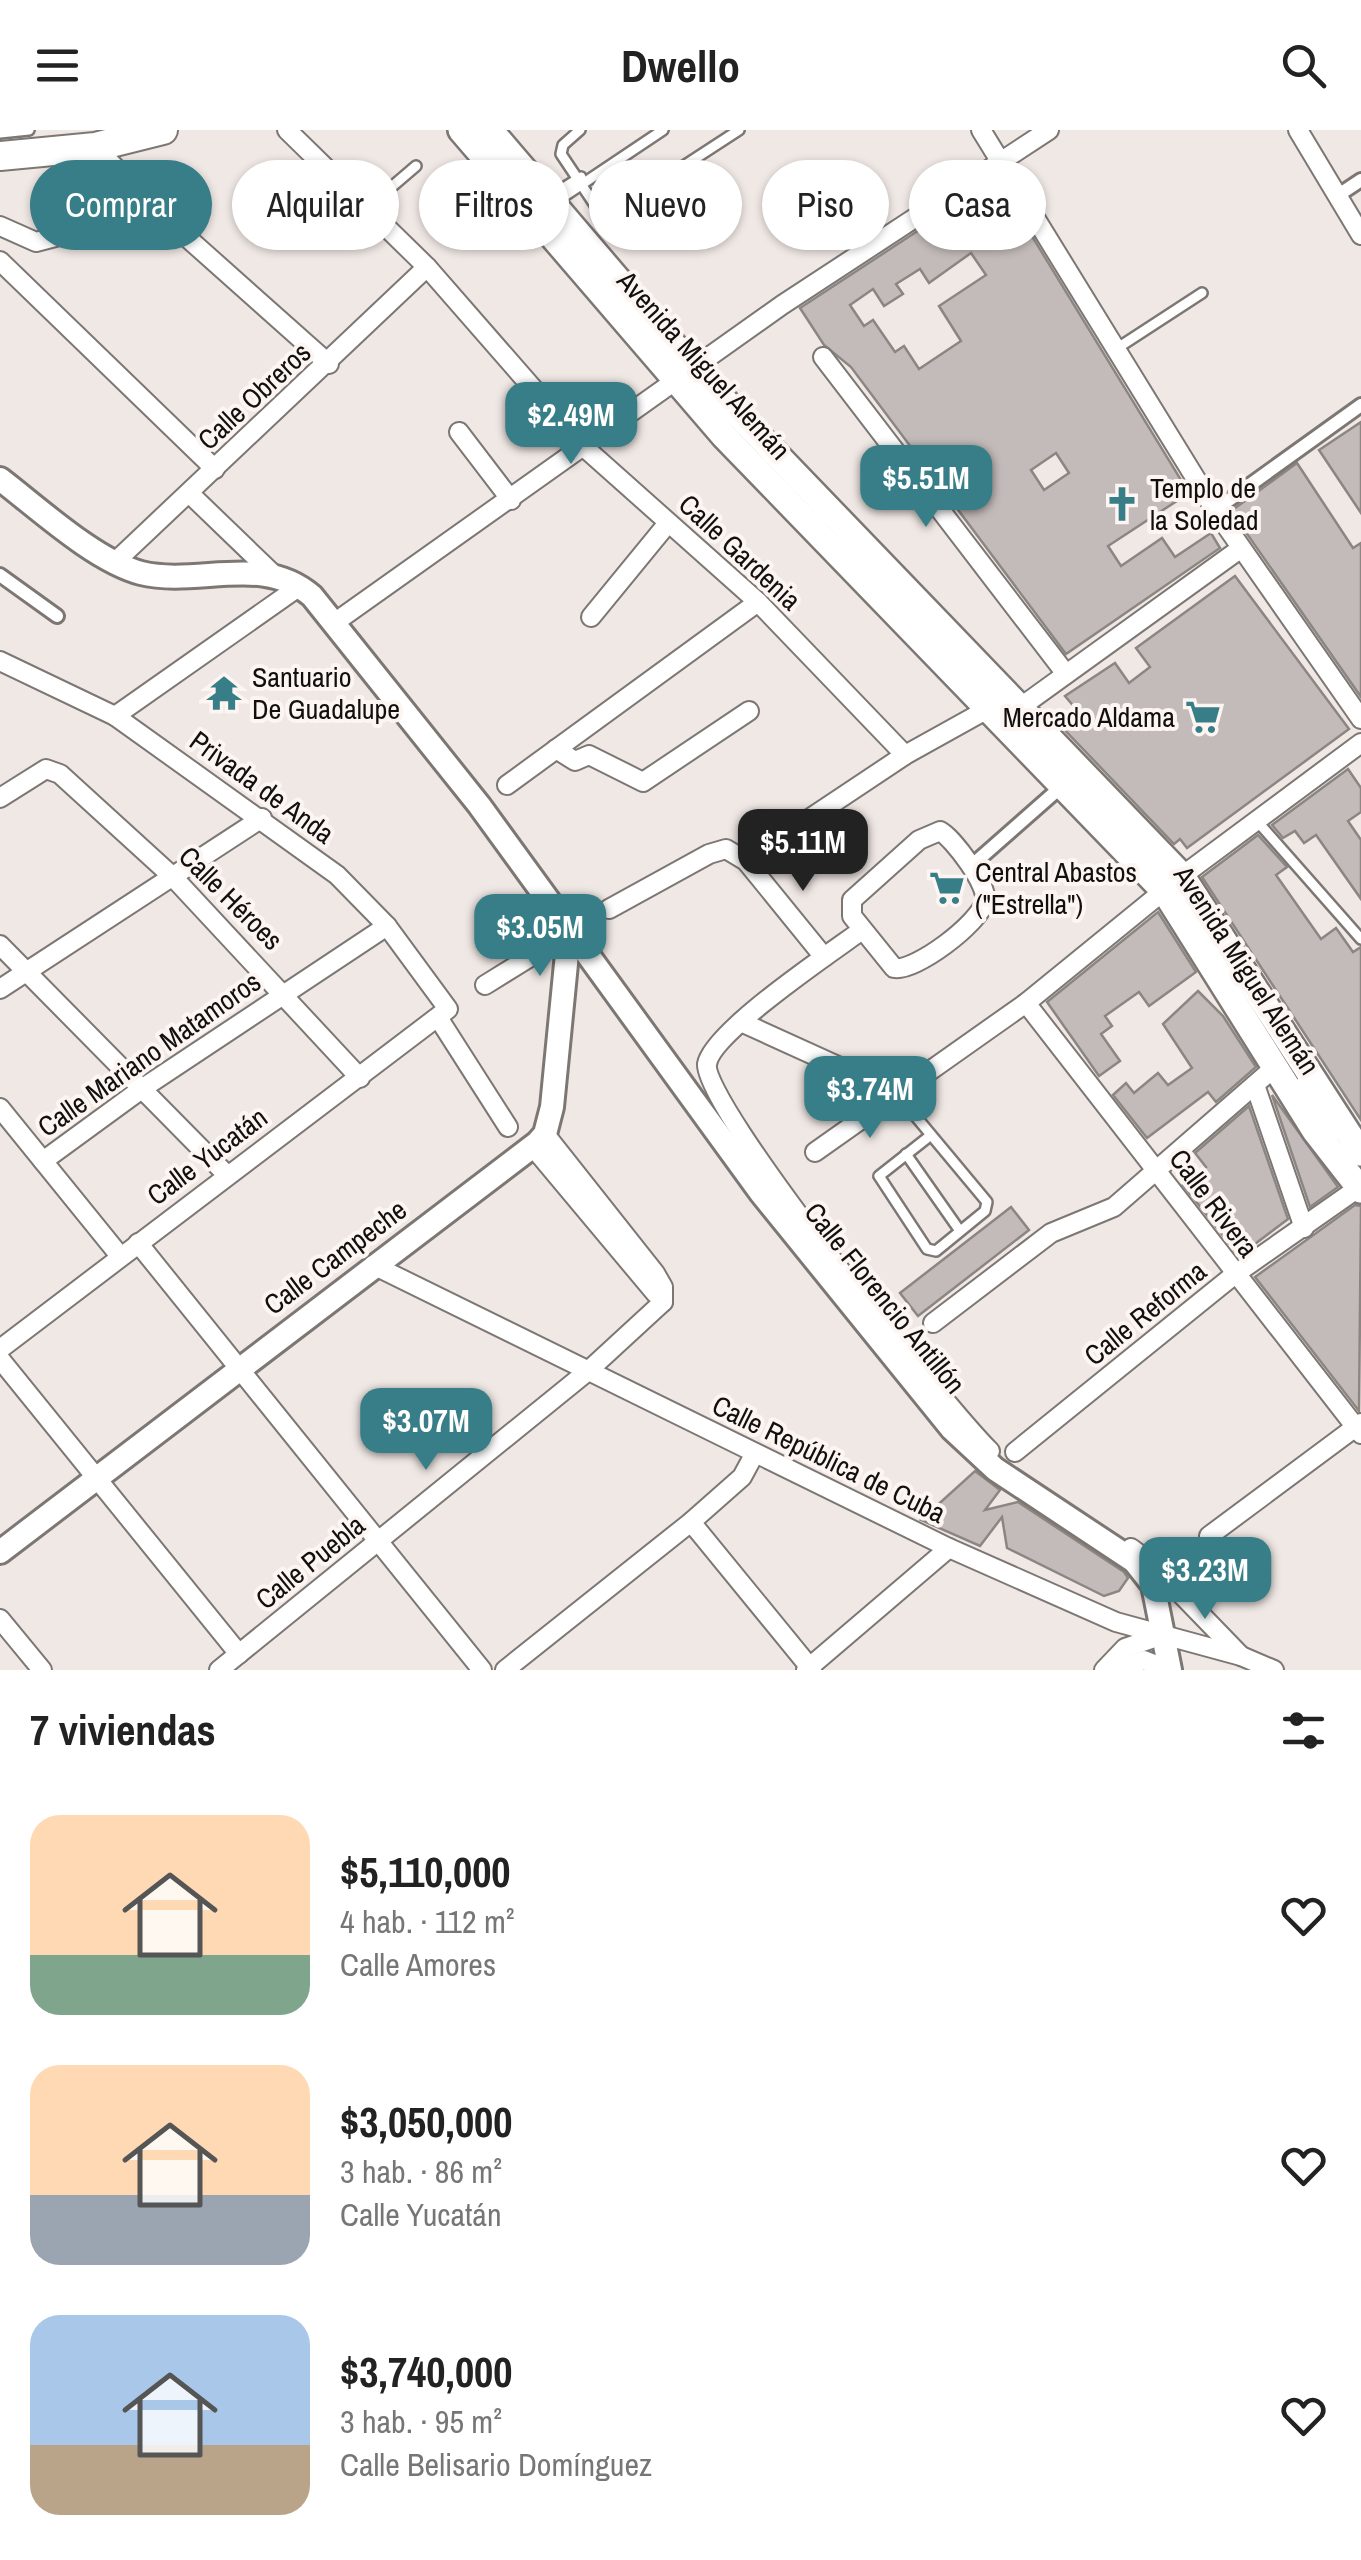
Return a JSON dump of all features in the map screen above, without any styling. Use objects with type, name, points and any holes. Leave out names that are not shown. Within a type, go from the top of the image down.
[{"type":"main road","points":[[0,156],[94,148],[163,130]]},
{"type":"main road","name":"Avenida Miguel Alemán","points":[[461,130],[686,377],[1174,884],[1361,1153]]},
{"type":"main road","name":"Avenida Miguel Alemán","points":[[490,130],[516,160]]},
{"type":"main road","name":"Avenida Miguel Alemán","points":[[569,224],[686,377]]},
{"type":"main road","name":"Avenida Miguel Alemán","points":[[1003,704],[1062,786],[1174,884],[1274,1067],[1360,1184]]},
{"type":"street","name":"Calle Gardenia","points":[[287,130],[318,160]]},
{"type":"street","points":[[981,130],[999,160]]},
{"type":"street","points":[[1007,160],[1050,130]]},
{"type":"street","points":[[1298,130],[1361,235]]},
{"type":"street","points":[[0,226],[36,242],[59,236],[90,192],[94,148]]},
{"type":"street","points":[[94,148],[329,364]]},
{"type":"street","points":[[1337,196],[1361,180]]},
{"type":"street","points":[[334,623],[686,377],[782,305],[909,223]]},
{"type":"street","points":[[1046,236],[1240,549],[1361,720]]},
{"type":"street","name":"Calle Gardenia","points":[[399,239],[585,448],[758,602],[906,756]]},
{"type":"street","points":[[0,261],[215,470]]},
{"type":"street","name":"Calle Obreros","points":[[115,562],[329,364],[427,267]]},
{"type":"street","points":[[823,357],[1066,674]]},
{"type":"street","points":[[1215,510],[1361,405]]},
{"type":"street","points":[[459,432],[511,500]]},
{"type":"street","points":[[0,479],[115,562],[169,577],[272,574]]},
{"type":"street","points":[[189,493],[272,574],[300,586]]},
{"type":"street","points":[[591,617],[668,522]]},
{"type":"street","points":[[746,861],[906,756],[1066,674],[1240,549]]},
{"type":"street","points":[[0,575],[57,616]]},
{"type":"street","points":[[115,716],[300,586]]},
{"type":"street","name":"Calle Florencio Antillón","points":[[300,586],[479,805],[761,1193],[952,1429],[995,1469],[1142,1568],[1155,1593],[1160,1635],[1170,1670]]},
{"type":"street","points":[[507,785],[758,602]]},
{"type":"street","name":"Privada de Anda","points":[[0,661],[115,716],[338,875],[388,926],[508,1127]]},
{"type":"street","points":[[556,748],[571,760],[589,755],[642,782],[749,711]]},
{"type":"street","points":[[815,1152],[1026,1003],[1256,820],[1361,743]]},
{"type":"street","name":"Calle Héroes","points":[[0,798],[50,768],[174,877],[286,993],[360,1078]]},
{"type":"street","points":[[970,867],[1062,786]]},
{"type":"street","points":[[0,989],[262,818]]},
{"type":"street","points":[[945,833],[970,867],[986,893],[982,910],[972,923],[912,968],[902,970],[887,962],[850,910],[852,900],[928,835],[945,833]]},
{"type":"street","points":[[610,909],[718,850],[737,854],[824,958]]},
{"type":"street","name":"Calle Mariano Matamoros","points":[[43,1161],[142,1088],[388,926]]},
{"type":"street","name":"Calle Florencio Antillón","points":[[862,930],[741,1022],[710,1054],[708,1079],[730,1122],[773,1182],[986,1447],[1150,1562],[1241,1656]]},
{"type":"street","points":[[485,985],[570,933]]},
{"type":"street","points":[[539,1141],[552,1107],[570,933]]},
{"type":"street","points":[[0,945],[226,1175]]},
{"type":"street","name":"Calle Rivera","points":[[1026,1003],[1234,1276],[1359,1428]]},
{"type":"street","name":"Calle Yucatán","points":[[0,1349],[443,1014]]},
{"type":"street","points":[[741,1022],[896,1092]]},
{"type":"street","points":[[934,1323],[1052,1233],[1103,1214],[1274,1067]]},
{"type":"street","points":[[1255,1085],[1304,1228]]},
{"type":"street","points":[[4,1121],[43,1161],[120,1256]]},
{"type":"street","name":"Calle Campeche","points":[[0,1552],[235,1369],[539,1141]]},
{"type":"street","name":"Calle Puebla","points":[[219,1670],[588,1371],[663,1302],[663,1287],[655,1273],[539,1141]]},
{"type":"street","name":"Calle Reforma","points":[[1014,1452],[1234,1276],[1360,1184]]},
{"type":"street","points":[[138,1243],[235,1369],[482,1670]]},
{"type":"street","name":"Calle República de Cuba","points":[[373,1265],[948,1548],[1116,1622],[1241,1656],[1274,1670]]},
{"type":"street","points":[[0,1359],[239,1654]]},
{"type":"street","points":[[1210,1536],[1359,1428]]},
{"type":"street","points":[[506,1670],[691,1522],[742,1477],[755,1453]]},
{"type":"street","points":[[691,1522],[809,1669],[948,1548]]},
{"type":"street","points":[[0,1619],[42,1670]]},
{"type":"street","points":[[1108,1670],[1126,1648],[1160,1635]]},
{"type":"street","points":[[1108,1670],[1144,1660],[1170,1670]]},
{"type":"lane","points":[[0,133],[29,130]]},
{"type":"lane","points":[[0,145],[122,130]]},
{"type":"lane","points":[[476,130],[686,377]]},
{"type":"lane","points":[[580,130],[563,145],[561,154],[596,208],[617,212],[739,130]]},
{"type":"lane","points":[[569,188],[663,130]]},
{"type":"lane","points":[[399,181],[416,166]]},
{"type":"lane","points":[[1116,349],[1202,293]]},
{"type":"lane","points":[[1256,820],[1361,939]]},
{"type":"lane","points":[[1174,884],[1360,1184]]},
{"type":"lane","points":[[896,1092],[986,1202],[985,1211],[936,1251],[927,1248],[879,1181],[881,1171],[931,1136]]},
{"type":"lane","points":[[906,1154],[960,1231]]},
{"type":"building","points":[[909,237],[909,250],[1040,250],[1189,493],[1108,546],[1121,566],[1162,538],[1175,557],[1211,533],[1220,548],[1066,654],[851,367],[824,345],[800,308]],"holes":[[[971,253],[986,275],[939,306],[961,341],[919,369],[904,346],[895,352],[873,320],[864,326],[850,305],[873,289],[884,306],[903,294],[896,284],[920,269],[929,283]],[[1056,453],[1069,473],[1044,490],[1031,470]]]},
{"type":"building","points":[[1361,422],[1361,513],[1319,450]]},
{"type":"building","points":[[1297,463],[1353,548],[1361,543],[1361,697],[1231,511]]},
{"type":"building","name":"Mercado Aldama","points":[[1235,576],[1349,729],[1187,848],[1180,839],[1174,844],[1058,723],[1076,709],[1065,696],[1115,663],[1129,683],[1150,667],[1136,648]]},
{"type":"building","points":[[1348,769],[1361,788],[1361,812],[1348,821],[1361,840],[1361,899],[1316,835],[1304,843],[1295,831],[1283,838],[1272,825]]},
{"type":"building","points":[[1258,835],[1287,867],[1276,875],[1321,939],[1336,928],[1353,952],[1361,947],[1361,1120],[1202,877]]},
{"type":"building","points":[[1158,912],[1196,972],[1149,1006],[1139,992],[1105,1016],[1112,1026],[1101,1034],[1120,1061],[1099,1076],[1047,1002]]},
{"type":"building","points":[[1198,991],[1223,1016],[1256,1067],[1216,1102],[1208,1092],[1147,1138],[1113,1095],[1126,1083],[1134,1093],[1158,1073],[1168,1085],[1192,1068],[1163,1024]]},
{"type":"building","points":[[1272,1095],[1338,1187],[1310,1207]]},
{"type":"building","points":[[1249,1106],[1288,1219],[1239,1256],[1183,1185],[1206,1167],[1195,1153]]},
{"type":"building","points":[[1355,1205],[1361,1206],[1359,1411],[1255,1277]]},
{"type":"building","points":[[1011,1207],[1029,1230],[918,1316],[900,1293]]},
{"type":"building","points":[[975,1471],[1000,1490],[985,1510],[1018,1502],[1124,1572],[1128,1578],[1119,1591],[1104,1596],[1007,1548],[1002,1517],[980,1546],[921,1520]]},
{"type":"place","name":"Templo de la Soledad","points":[[1122,504]]},
{"type":"place","name":"Santuario De Guadalupe","points":[[224,693]]},
{"type":"place","name":"Mercado Aldama","points":[[1203,717]]},
{"type":"place","name":"Central Abastos (\"Estrella\")","points":[[947,888]]}]
